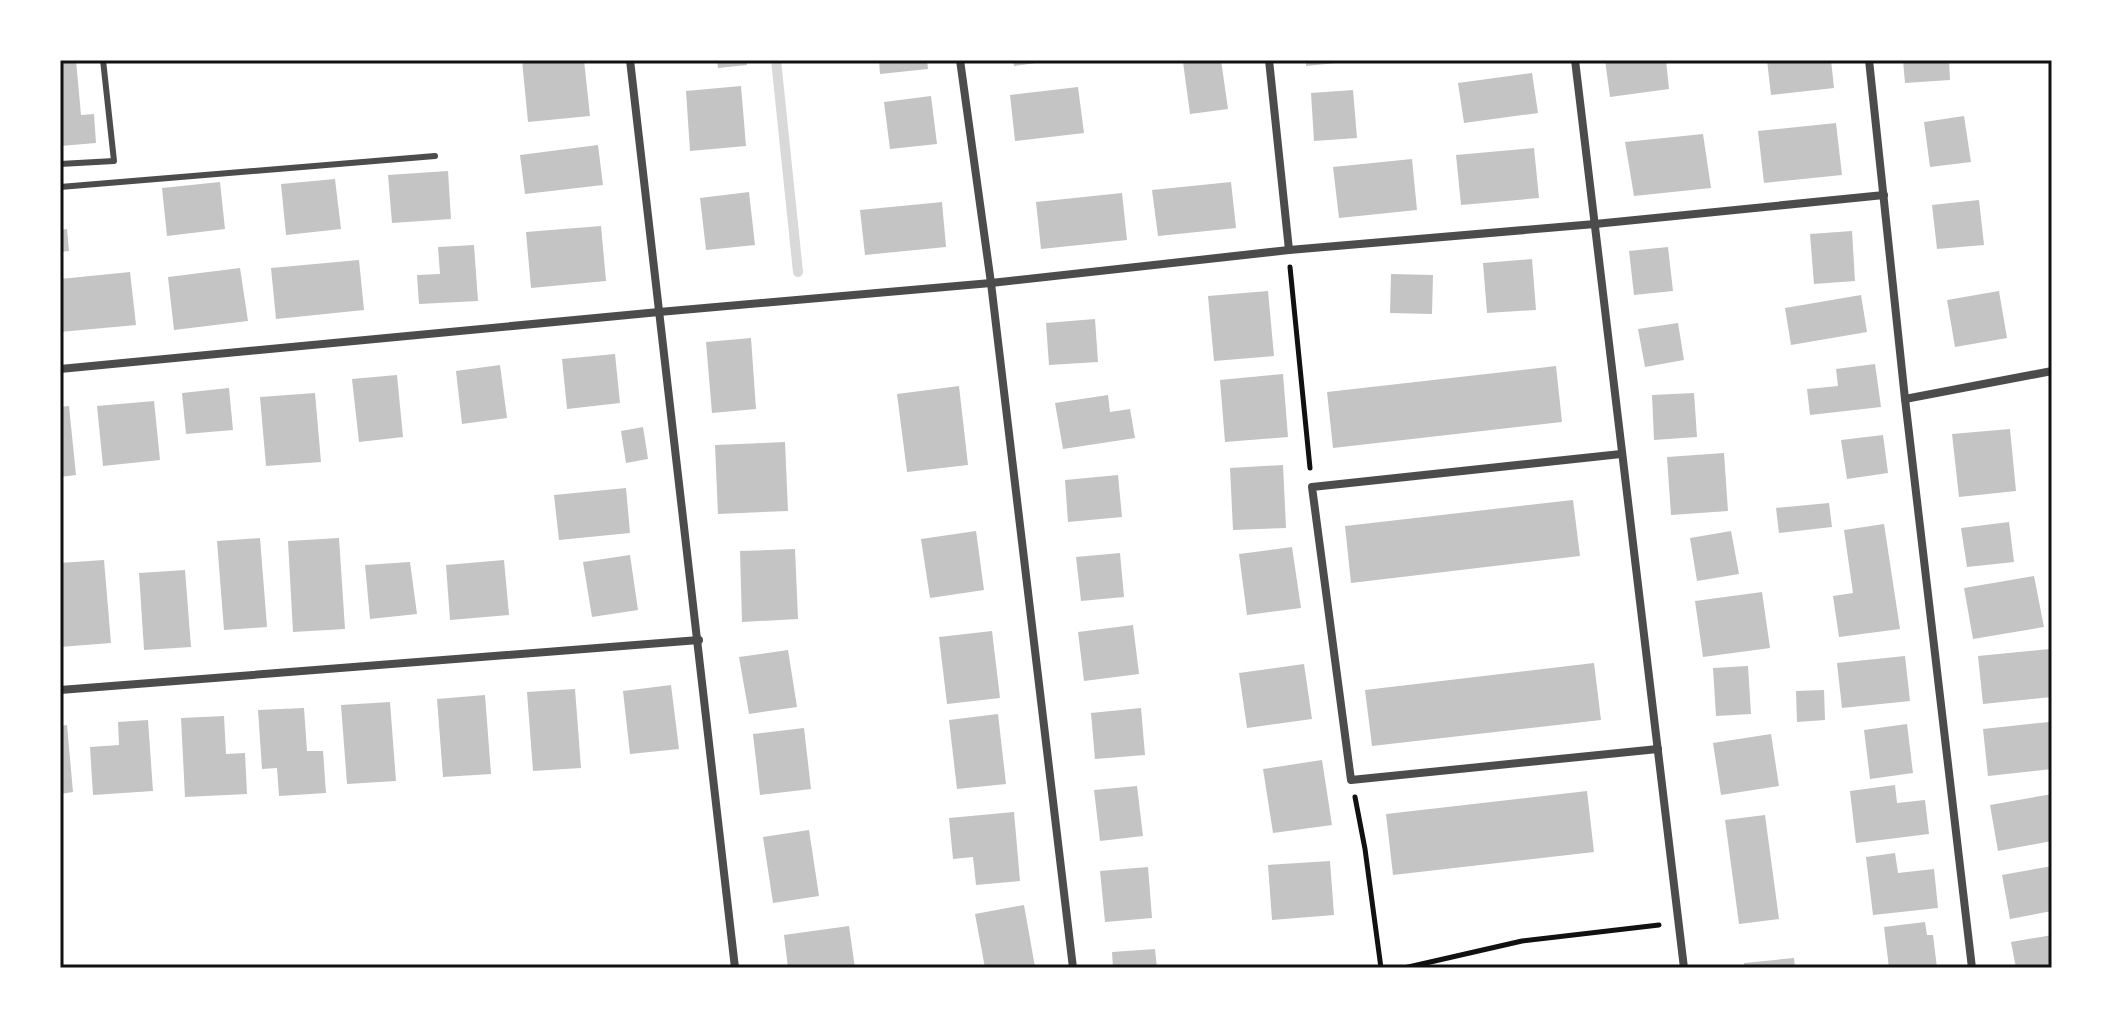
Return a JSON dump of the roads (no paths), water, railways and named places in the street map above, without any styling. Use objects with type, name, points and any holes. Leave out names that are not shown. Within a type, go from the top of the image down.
[{"type":"street","points":[[630,60],[735,968]]},
{"type":"street","points":[[960,60],[991,283],[1073,968]]},
{"type":"street","points":[[1269,60],[1289,250]]},
{"type":"street","points":[[1575,60],[1684,968]]},
{"type":"street","points":[[1869,60],[1905,399],[1972,968]]},
{"type":"street","points":[[60,369],[991,283],[1289,250],[1884,195]]},
{"type":"street","points":[[1905,399],[2052,371]]},
{"type":"street","points":[[1621,454],[1312,487],[1351,780],[1658,749]]},
{"type":"street","points":[[60,690],[699,640]]},
{"type":"lane","points":[[60,164],[114,161],[103,60]]},
{"type":"lane","points":[[60,187],[435,156]]},
{"type":"waterway","points":[[776,60],[798,272]]}]
